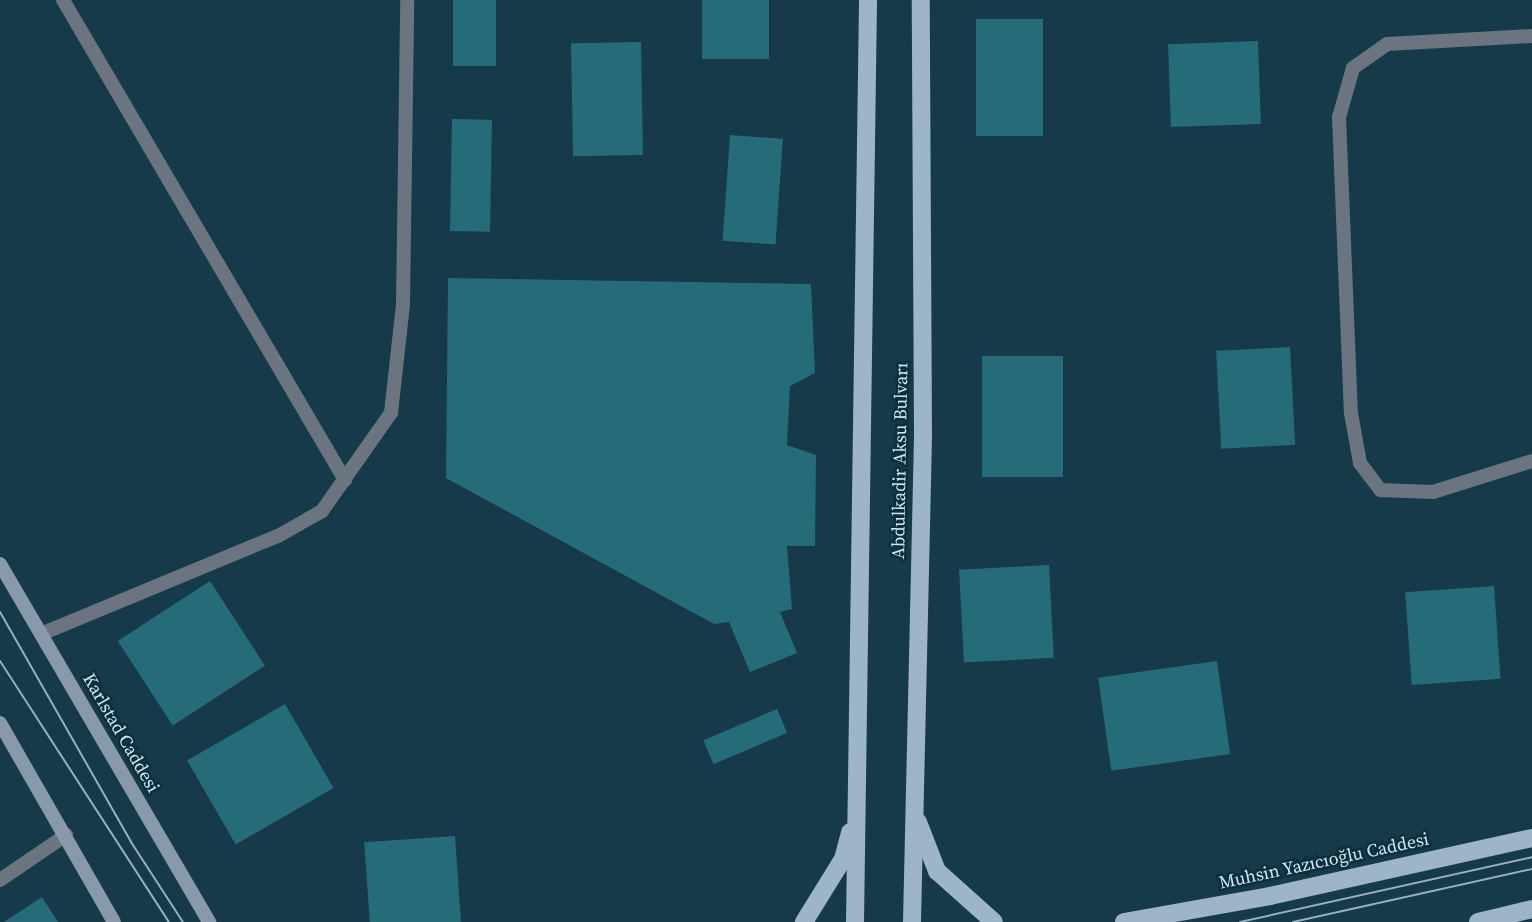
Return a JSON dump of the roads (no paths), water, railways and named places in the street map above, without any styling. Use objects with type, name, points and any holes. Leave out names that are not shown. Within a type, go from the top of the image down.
[{"type":"main road","points":[[855,922],[868,0]]},
{"type":"main road","name":"Abdulkadir Aksu Bulvarı","points":[[912,922],[923,434],[921,0]]},
{"type":"main road","points":[[804,922],[843,859],[858,802]]},
{"type":"main road","points":[[914,812],[937,872],[994,922]]},
{"type":"main road","name":"Muhsin Yazıcıoğlu Caddesi","points":[[1124,922],[1270,896],[1532,838]]},
{"type":"main road","points":[[1478,922],[1532,909]]},
{"type":"street","points":[[63,0],[345,480]]},
{"type":"street","points":[[41,634],[278,536],[322,511],[391,413],[403,304],[407,0]]},
{"type":"street","points":[[1532,36],[1387,44],[1353,68],[1339,117],[1351,413],[1360,463],[1380,490],[1433,492],[1532,461]]},
{"type":"street","name":"Karlstad Caddesi","points":[[0,564],[209,922]]},
{"type":"street","points":[[0,723],[114,922]]},
{"type":"street","points":[[0,880],[66,835]]},
{"type":"tram line","points":[[0,612],[131,842],[183,922]]},
{"type":"tram line","points":[[0,661],[169,922]]},
{"type":"tram line","points":[[1240,922],[1532,857]]},
{"type":"tram line","points":[[1293,922],[1532,869]]}]
